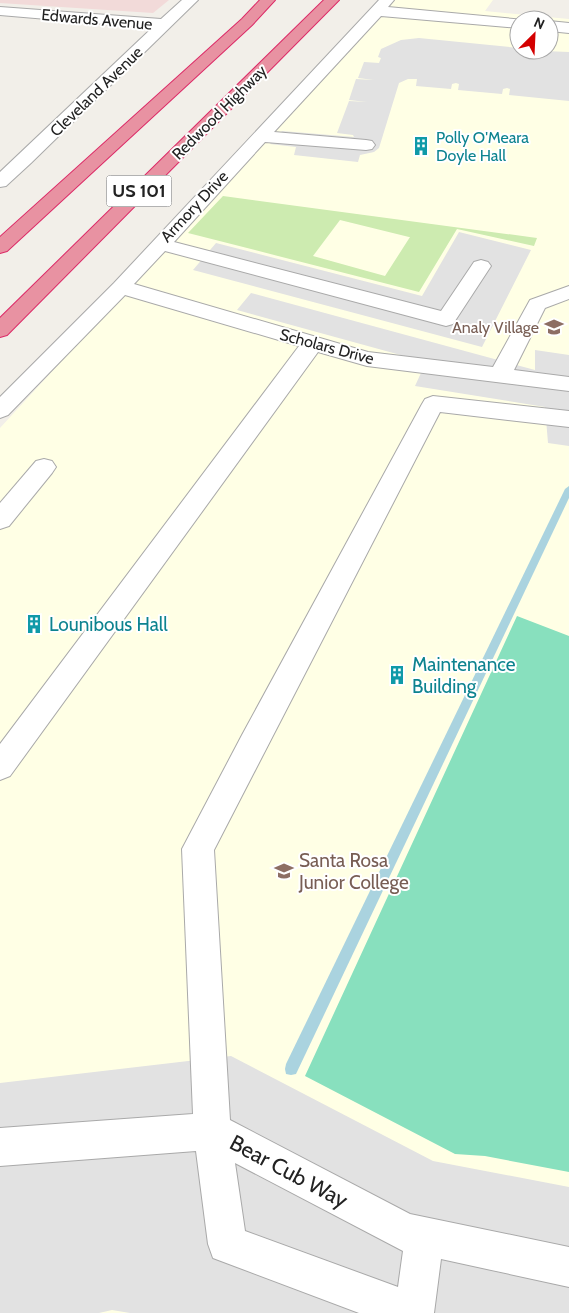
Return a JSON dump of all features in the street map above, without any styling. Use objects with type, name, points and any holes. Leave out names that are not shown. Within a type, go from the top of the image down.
[{"type":"highway","name":"US 101","points":[[0,247],[247,22],[267,0]]},
{"type":"highway","name":"Redwood Highway","points":[[0,330],[332,0]]},
{"type":"street","name":"Cleveland Avenue","points":[[0,182],[191,0]]},
{"type":"street","points":[[382,5],[509,22]]},
{"type":"street","name":"Armory Drive","points":[[0,410],[121,287],[382,5]]},
{"type":"street","name":"Edwards Avenue","points":[[0,11],[164,24]]},
{"type":"street","points":[[260,136],[366,145]]},
{"type":"street","points":[[4,155],[27,157]]},
{"type":"street","points":[[159,244],[446,319],[481,266]]},
{"type":"street","name":"Scholars Drive","points":[[121,287],[367,359],[569,384]]},
{"type":"street","points":[[500,375],[537,304],[569,292]]},
{"type":"street","points":[[0,767],[313,343]]},
{"type":"street","points":[[425,1236],[413,1313],[227,1244],[212,1131],[198,849],[433,404],[569,419]]},
{"type":"street","points":[[0,520],[44,467]]},
{"type":"street","name":"Bear Cub Way","points":[[0,1147],[212,1131],[405,1232],[569,1267]]},
{"type":"shaded area","points":[[0,0],[169,0],[153,13],[0,3]]},
{"type":"shaded area","name":"Santa Rosa Junior College","points":[[394,0],[493,0],[485,11],[509,13],[509,60],[559,60],[559,18],[569,19],[569,1313],[0,1313],[0,428]]},
{"type":"shaded area","points":[[419,38],[509,47],[509,60],[559,60],[559,52],[569,52],[569,101],[509,95],[510,89],[507,88],[503,89],[502,94],[458,90],[459,84],[456,83],[452,84],[451,89],[416,86],[417,79],[408,79],[399,83],[379,148],[374,152],[360,155],[358,162],[294,155],[296,147],[270,144],[282,131],[354,137],[353,135],[337,133],[349,101],[367,102],[349,100],[356,79],[374,80],[358,78],[364,62],[379,63],[381,58],[378,57],[381,49],[401,40]]},
{"type":"shaded area","points":[[459,232],[531,250],[482,347],[193,270],[216,243],[422,296]]},
{"type":"shaded area","points":[[251,293],[535,370],[535,350],[569,355],[569,446],[548,443],[545,407],[415,386],[426,362],[237,310]]},
{"type":"shaded area","points":[[231,1056],[433,1161],[569,1187],[569,1313],[130,1313],[112,1310],[99,1313],[0,1313],[0,1083]]},
{"type":"green space","points":[[223,196],[537,238],[534,246],[457,229],[419,292],[188,233]],"holes":[[[340,220],[410,237],[385,276],[313,256]]]},
{"type":"green space","points":[[517,616],[569,636],[569,1172],[485,1156],[455,1154],[305,1076]]},
{"type":"waterway","points":[[291,1069],[569,489]]},
{"type":"place","name":"Polly O'Meara Doyle Hall","points":[[421,146]]},
{"type":"place","name":"Analy Village","points":[[554,327]]},
{"type":"place","name":"Lounibous Hall","points":[[34,624]]},
{"type":"place","name":"Maintenance Building","points":[[397,675]]},
{"type":"place","name":"Santa Rosa Junior College","points":[[284,871]]}]
